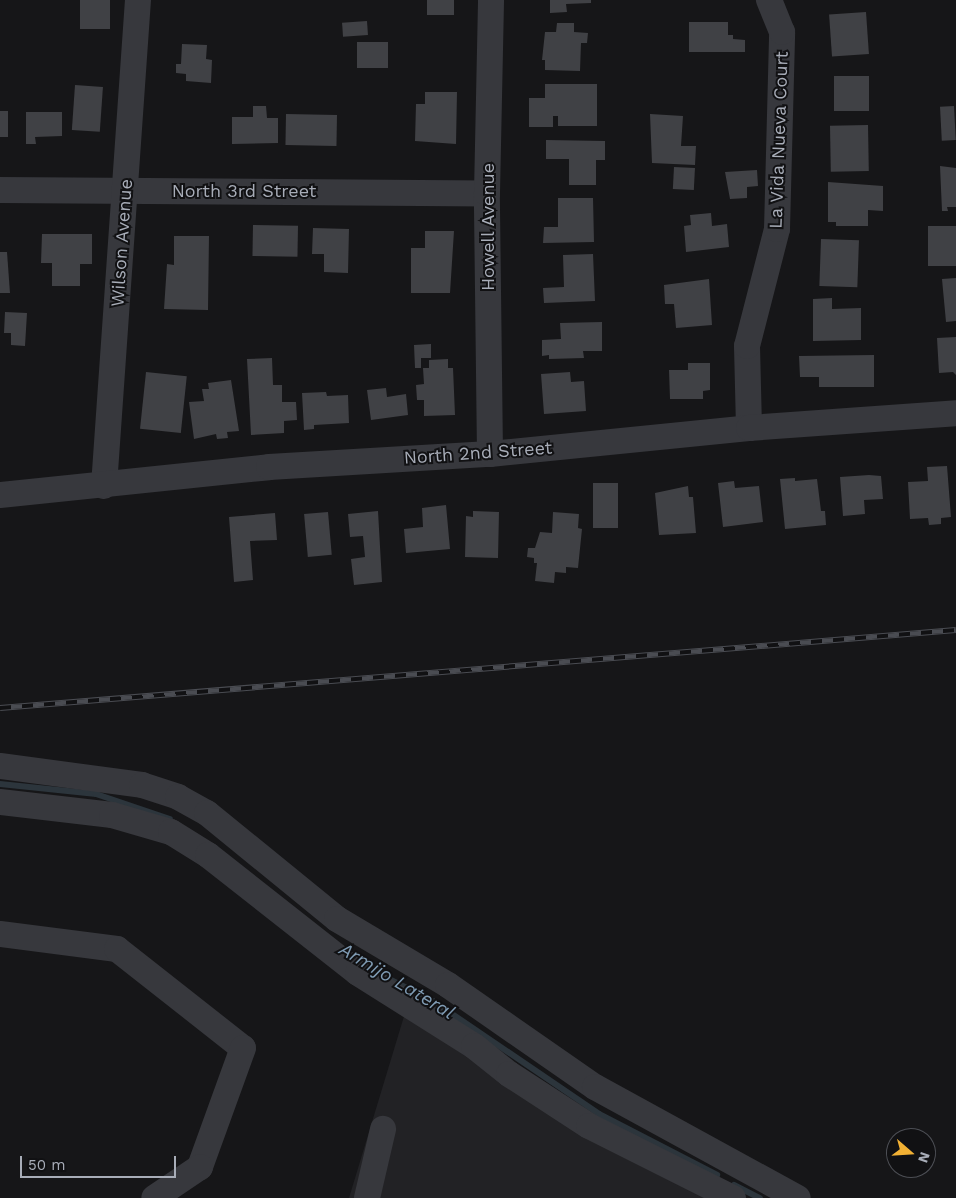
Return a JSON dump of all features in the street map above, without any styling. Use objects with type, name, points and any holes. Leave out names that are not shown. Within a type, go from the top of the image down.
[{"type":"street","name":"Wilson Avenue","points":[[104,486],[138,0]]},
{"type":"street","name":"Howell Avenue","points":[[490,454],[487,193],[491,0]]},
{"type":"street","name":"La Vida Nueva Court","points":[[749,428],[747,346],[777,229],[782,32],[769,0]]},
{"type":"street","name":"North 3rd Street","points":[[0,190],[487,193]]},
{"type":"street","name":"North 2nd Street","points":[[0,495],[104,486],[269,467],[490,454],[749,428],[956,413]]},
{"type":"street","points":[[0,766],[142,785],[178,797],[207,813],[337,919],[448,985],[595,1086],[798,1198]]},
{"type":"street","points":[[0,802],[112,815],[171,832],[208,855],[358,973],[474,1046],[509,1074],[590,1126],[734,1198]]},
{"type":"street","points":[[0,934],[117,949],[243,1048],[200,1167],[154,1198]]},
{"type":"street","points":[[367,1198],[383,1129]]},
{"type":"shaded area","points":[[405,1013],[736,1198],[349,1198]]},
{"type":"building","points":[[80,0],[110,0],[110,29],[80,29]]},
{"type":"building","points":[[427,0],[454,0],[454,15],[427,15]]},
{"type":"building","points":[[550,0],[591,0],[591,3],[566,4],[567,12],[550,13]]},
{"type":"building","points":[[866,12],[869,54],[832,56],[829,15]]},
{"type":"building","points":[[367,21],[368,35],[343,37],[342,23]]},
{"type":"building","points":[[689,22],[728,22],[728,35],[733,35],[733,39],[745,40],[745,52],[689,52]]},
{"type":"building","points":[[557,23],[574,23],[574,32],[588,33],[587,43],[581,43],[580,71],[545,70],[545,60],[542,60],[545,32],[556,32]]},
{"type":"building","points":[[357,42],[388,42],[388,68],[357,68]]},
{"type":"building","points":[[182,44],[207,45],[206,59],[212,60],[211,83],[186,81],[186,74],[176,73],[176,64],[181,64]]},
{"type":"building","points":[[834,76],[869,76],[869,111],[834,111]]},
{"type":"building","points":[[545,84],[597,84],[597,126],[558,126],[558,116],[553,116],[553,127],[529,127],[529,98],[545,98]]},
{"type":"building","points":[[75,85],[103,87],[100,132],[72,130]]},
{"type":"building","points":[[425,92],[457,92],[456,144],[415,141],[416,104],[425,104]]},
{"type":"building","points":[[253,106],[266,106],[267,118],[278,118],[278,143],[232,144],[232,117],[253,117]]},
{"type":"building","points":[[954,106],[956,140],[942,141],[940,107]]},
{"type":"building","points":[[0,111],[8,111],[8,137],[0,137]]},
{"type":"building","points":[[26,112],[62,112],[62,136],[35,137],[36,144],[26,144]]},
{"type":"building","points":[[286,114],[337,115],[336,146],[285,145]]},
{"type":"building","points":[[650,114],[683,116],[681,146],[696,146],[695,165],[652,163]]},
{"type":"building","points":[[868,125],[869,171],[831,172],[830,126]]},
{"type":"building","points":[[546,140],[605,141],[605,160],[596,160],[596,185],[569,185],[569,159],[546,159]]},
{"type":"building","points":[[940,166],[956,168],[956,207],[947,207],[948,211],[942,211]]},
{"type":"building","points":[[674,167],[695,168],[694,190],[673,189]]},
{"type":"building","points":[[757,170],[758,186],[747,187],[747,198],[730,199],[725,172]]},
{"type":"building","points":[[828,182],[883,186],[883,211],[868,210],[868,226],[836,226],[836,222],[828,222]]},
{"type":"building","points":[[558,198],[593,198],[594,242],[543,243],[544,227],[558,227]]},
{"type":"building","points":[[711,213],[712,226],[727,224],[729,247],[686,252],[684,226],[691,225],[690,215]]},
{"type":"building","points":[[253,225],[298,226],[297,257],[252,256]]},
{"type":"building","points":[[928,226],[956,226],[956,266],[928,266]]},
{"type":"building","points":[[313,228],[349,229],[348,273],[324,272],[324,254],[312,254]]},
{"type":"building","points":[[425,231],[454,231],[450,293],[411,293],[411,248],[425,248]]},
{"type":"building","points":[[42,234],[92,234],[92,264],[80,264],[80,286],[52,286],[52,263],[41,263]]},
{"type":"building","points":[[174,236],[209,236],[208,310],[164,309],[167,264],[174,265]]},
{"type":"building","points":[[821,239],[859,240],[857,287],[819,286]]},
{"type":"building","points":[[0,252],[7,252],[10,293],[0,293]]},
{"type":"building","points":[[593,254],[595,301],[544,303],[543,288],[564,287],[563,255]]},
{"type":"building","points":[[956,278],[956,321],[946,322],[942,279]]},
{"type":"building","points":[[709,279],[712,325],[676,328],[674,304],[665,304],[664,285]]},
{"type":"building","points":[[832,298],[832,309],[861,308],[861,340],[813,341],[813,299]]},
{"type":"building","points":[[5,312],[27,313],[25,346],[11,345],[11,333],[4,333]]},
{"type":"building","points":[[602,322],[602,351],[583,351],[584,358],[549,359],[549,355],[542,356],[542,340],[561,339],[560,323]]},
{"type":"building","points":[[956,337],[956,375],[953,372],[939,373],[937,338]]},
{"type":"building","points":[[431,344],[431,358],[421,358],[421,368],[415,368],[414,345]]},
{"type":"building","points":[[874,355],[874,387],[819,387],[819,377],[800,377],[799,356]]},
{"type":"building","points":[[272,358],[273,385],[282,385],[282,402],[296,402],[297,420],[284,421],[284,433],[251,435],[247,359]]},
{"type":"building","points":[[448,359],[448,368],[453,368],[455,415],[424,416],[424,400],[417,400],[416,385],[424,384],[423,368],[429,368],[429,360]]},
{"type":"building","points":[[688,363],[710,363],[710,390],[703,391],[703,399],[670,399],[669,370],[688,370]]},
{"type":"building","points":[[146,372],[187,376],[181,433],[140,429]]},
{"type":"building","points":[[570,372],[571,382],[584,381],[586,411],[544,414],[541,374]]},
{"type":"building","points":[[231,380],[239,431],[227,432],[228,438],[217,439],[216,434],[194,439],[189,402],[204,401],[202,389],[209,389],[208,383]]},
{"type":"building","points":[[386,388],[387,397],[406,394],[408,415],[371,420],[367,390]]},
{"type":"building","points":[[326,392],[327,396],[348,395],[349,423],[314,425],[314,429],[304,430],[302,393]]},
{"type":"building","points":[[947,466],[951,517],[941,518],[941,524],[929,525],[928,518],[910,519],[908,482],[928,481],[927,467]]},
{"type":"building","points":[[881,476],[883,499],[864,500],[865,514],[843,516],[840,477]]},
{"type":"building","points":[[795,478],[795,481],[817,479],[821,511],[825,511],[826,525],[785,529],[780,479]]},
{"type":"building","points":[[734,481],[735,488],[759,486],[763,522],[723,527],[718,483]]},
{"type":"building","points":[[593,483],[618,483],[618,528],[593,528]]},
{"type":"building","points":[[688,486],[689,497],[693,497],[696,533],[659,535],[655,493]]},
{"type":"building","points":[[446,505],[450,549],[406,553],[404,529],[423,527],[422,508]]},
{"type":"building","points":[[378,511],[382,582],[354,585],[351,559],[365,557],[363,536],[350,537],[348,514]]},
{"type":"building","points":[[473,511],[499,512],[498,558],[465,557],[466,516],[473,517]]},
{"type":"building","points":[[328,512],[332,555],[308,557],[304,514]]},
{"type":"building","points":[[553,512],[579,514],[578,528],[582,529],[578,568],[566,567],[566,573],[555,572],[554,583],[535,581],[537,563],[534,563],[534,558],[527,557],[528,548],[535,548],[540,532],[552,533]]},
{"type":"building","points":[[275,513],[277,540],[250,541],[253,580],[234,582],[229,517]]},
{"type":"waterway","name":"Armijo Lateral","points":[[0,784],[96,794],[170,819]]},
{"type":"waterway","name":"Armijo Lateral","points":[[387,978],[433,1001],[599,1114],[717,1175]]},
{"type":"waterway","name":"Armijo Lateral","points":[[734,1185],[760,1198]]},
{"type":"railway","points":[[0,708],[956,630]]}]
